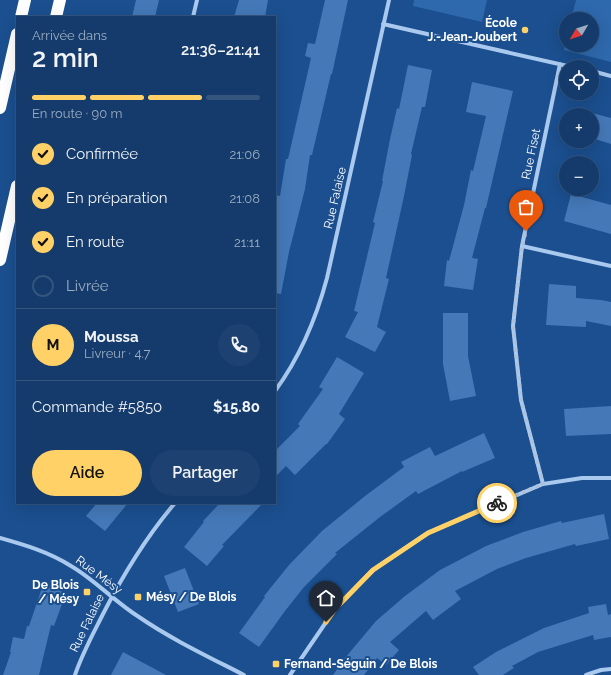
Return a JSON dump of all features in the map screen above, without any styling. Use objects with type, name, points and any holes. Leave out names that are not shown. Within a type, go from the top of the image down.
[{"type":"highway","points":[[21,16],[25,0]]},
{"type":"highway","points":[[56,16],[60,0]]},
{"type":"highway","points":[[0,108],[16,38]]},
{"type":"highway","points":[[0,260],[16,190]]},
{"type":"street","points":[[193,16],[197,0]]},
{"type":"street","name":"Rue Falaise","points":[[276,389],[307,337],[322,297],[389,0]]},
{"type":"street","points":[[383,24],[559,64]]},
{"type":"street","name":"Rue Fiset","points":[[543,484],[521,400],[513,326],[522,246],[559,69]]},
{"type":"street","points":[[599,73],[611,76]]},
{"type":"street","points":[[522,246],[611,266]]},
{"type":"street","points":[[290,675],[335,609],[373,570],[428,533],[543,484],[582,478],[611,478]]},
{"type":"street","name":"Rue Falaise","points":[[75,675],[88,643],[128,566],[174,504]]},
{"type":"street","name":"Rue Mésy","points":[[0,538],[31,547],[71,566],[89,578],[127,609],[152,626],[244,675]]},
{"type":"street","points":[[586,675],[601,670],[611,669]]},
{"type":"shaded area","points":[[414,0],[487,0],[482,22],[413,6]]},
{"type":"shaded area","points":[[576,0],[611,0],[611,62],[572,52],[599,52],[599,12],[573,12]]},
{"type":"building","points":[[136,0],[159,0],[155,16],[132,16]]},
{"type":"building","points":[[239,0],[268,0],[265,16],[234,16]]},
{"type":"building","points":[[325,0],[348,0],[332,74],[312,155],[310,155],[305,189],[289,252],[281,294],[276,293],[276,195],[280,196],[286,159],[288,159],[311,58],[305,56],[308,43],[315,44]]},
{"type":"building","points":[[408,65],[432,70],[425,107],[422,107],[411,154],[404,196],[386,278],[389,279],[377,327],[386,332],[375,352],[345,337],[358,312],[354,311],[375,223],[373,222],[383,181],[390,139],[397,108],[399,109]]},
{"type":"building","points":[[472,82],[513,91],[486,208],[472,258],[478,259],[473,290],[444,286],[447,260],[449,261],[486,116],[466,112]]},
{"type":"building","points":[[599,115],[611,118],[611,144],[599,140]]},
{"type":"building","points":[[570,196],[578,196],[611,205],[611,234],[564,221]]},
{"type":"building","points":[[549,284],[576,286],[576,298],[611,302],[611,326],[586,321],[586,327],[546,325]]},
{"type":"building","points":[[443,313],[468,313],[468,356],[476,396],[450,401],[443,364]]},
{"type":"building","points":[[337,357],[364,373],[339,414],[345,419],[327,444],[295,475],[286,466],[276,476],[276,450],[300,426],[298,424],[323,389],[319,387]]},
{"type":"building","points":[[611,406],[611,434],[566,436],[564,409]]},
{"type":"building","points":[[484,433],[495,458],[462,471],[418,494],[416,491],[380,517],[335,553],[337,554],[304,587],[259,647],[239,633],[265,597],[264,596],[289,565],[322,531],[404,467],[401,462],[430,447],[435,456]]},
{"type":"building","points":[[96,504],[127,504],[105,531],[86,516]]},
{"type":"building","points":[[219,504],[262,504],[222,545],[224,546],[207,566],[184,547],[204,522],[203,521]]},
{"type":"building","points":[[604,514],[609,539],[576,546],[575,544],[526,558],[497,569],[455,591],[461,599],[433,620],[426,611],[390,642],[399,650],[386,665],[377,658],[364,675],[333,675],[345,658],[376,621],[405,596],[440,570],[486,546],[523,532],[561,521],[562,523]]},
{"type":"building","points":[[185,568],[199,604],[178,612],[164,576]]},
{"type":"building","points":[[43,585],[66,593],[54,626],[51,625],[39,675],[3,675],[11,652],[13,637],[24,639],[27,626],[29,626]]},
{"type":"building","points":[[606,604],[608,615],[611,614],[611,637],[594,640],[593,635],[538,652],[512,666],[514,668],[503,675],[479,675],[473,667],[496,652],[544,628],[589,613],[588,607]]},
{"type":"building","points":[[123,652],[166,675],[111,675]]},
{"type":"way so far","points":[[497,503],[543,484],[521,400],[513,326],[522,246],[526,231]]},
{"type":"place","name":"École J.-Jean-Joubert","points":[[525,30]]},
{"type":"place","name":"De Blois / Mésy","points":[[87,592]]},
{"type":"place","name":"Mésy / De Blois","points":[[138,597]]},
{"type":"place","name":"Fernand-Séguin / De Blois","points":[[276,664]]},
{"type":"route","points":[[326,622],[335,609],[373,570],[428,533],[497,503]]}]
